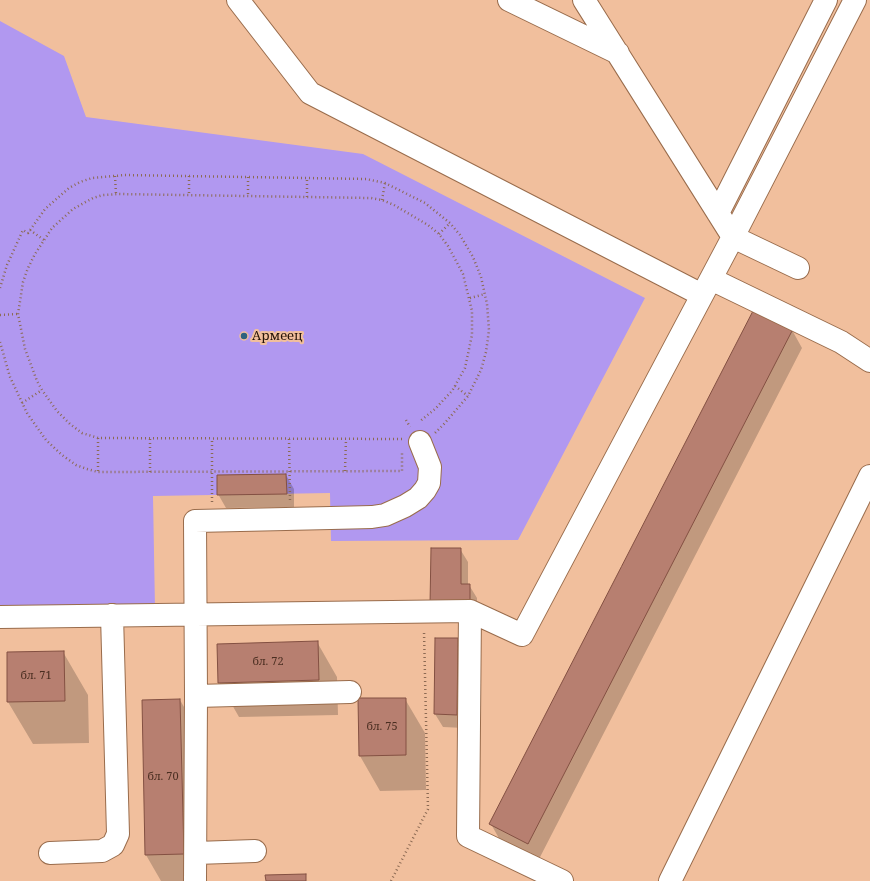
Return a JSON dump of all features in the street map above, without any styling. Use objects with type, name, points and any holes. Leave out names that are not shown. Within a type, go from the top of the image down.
[{"type":"street","points":[[238,0],[310,93],[706,287],[840,342],[870,361]]},
{"type":"street","points":[[509,0],[618,53]]},
{"type":"street","points":[[584,0],[733,237],[798,268]]},
{"type":"street","points":[[718,213],[826,0]]},
{"type":"street","points":[[0,617],[470,611],[522,635],[733,237],[855,0]]},
{"type":"street","points":[[195,881],[195,521],[372,517],[385,514],[405,506],[418,498],[425,490],[428,483],[430,467],[415,439]]},
{"type":"street","points":[[670,881],[870,476]]},
{"type":"street","points":[[470,611],[468,836],[562,881]]},
{"type":"street","points":[[50,853],[102,851],[112,845],[118,834],[112,615]]},
{"type":"street","points":[[196,696],[350,692]]},
{"type":"street","points":[[196,853],[255,851]]},
{"type":"path","points":[[115,176],[116,194]]},
{"type":"path","points":[[0,288],[7,265],[23,230],[28,233],[45,209],[69,188],[92,178],[115,176],[189,176],[366,179],[385,183],[425,203],[450,223],[460,235],[473,257],[481,277],[487,304],[489,330],[486,352],[481,370],[468,396],[444,424],[415,439],[150,439],[98,438],[82,433],[57,411],[37,381],[25,349],[18,314],[23,282],[35,254],[52,228],[73,208],[93,198],[116,194],[371,198],[382,200],[412,214],[439,234],[448,246],[463,274],[472,310],[472,335],[465,368],[455,386],[435,409],[415,439],[402,471],[98,472],[76,465],[62,455],[46,440],[22,403],[10,377],[0,342]]},
{"type":"path","points":[[189,176],[189,195]]},
{"type":"path","points":[[248,177],[248,196]]},
{"type":"path","points":[[307,178],[307,197]]},
{"type":"path","points":[[382,200],[385,183]]},
{"type":"path","points":[[439,234],[450,223]]},
{"type":"path","points":[[30,230],[44,240]]},
{"type":"path","points":[[470,298],[485,294]]},
{"type":"path","points":[[0,315],[18,314]]},
{"type":"path","points":[[455,386],[468,396]]},
{"type":"path","points":[[22,403],[42,390]]},
{"type":"path","points":[[98,438],[98,472]]},
{"type":"path","points":[[150,439],[150,472]]},
{"type":"path","points":[[212,439],[212,521]]},
{"type":"path","points":[[289,439],[290,519]]},
{"type":"path","points":[[345,471],[346,439]]},
{"type":"path","points":[[391,881],[428,809],[428,611]]},
{"type":"shaded area","points":[[0,21],[64,56],[86,117],[363,154],[645,298],[518,540],[331,541],[330,493],[153,496],[155,609],[0,612]]},
{"type":"building","points":[[754,309],[793,329],[528,844],[489,824]]},
{"type":"building","points":[[286,474],[287,494],[217,495],[217,475]]},
{"type":"building","points":[[431,548],[461,548],[461,584],[470,584],[470,605],[430,605]]},
{"type":"building","points":[[435,638],[458,638],[457,715],[434,714]]},
{"type":"building","points":[[318,641],[319,680],[218,683],[217,644]]},
{"type":"building","points":[[64,651],[65,701],[7,702],[7,652]]},
{"type":"building","points":[[358,698],[406,698],[406,755],[359,756]]},
{"type":"building","points":[[180,699],[184,854],[145,855],[142,700]]},
{"type":"building","points":[[306,874],[306,881],[266,881],[265,875]]},
{"type":"place","name":"Армеец","points":[[244,336]]}]
